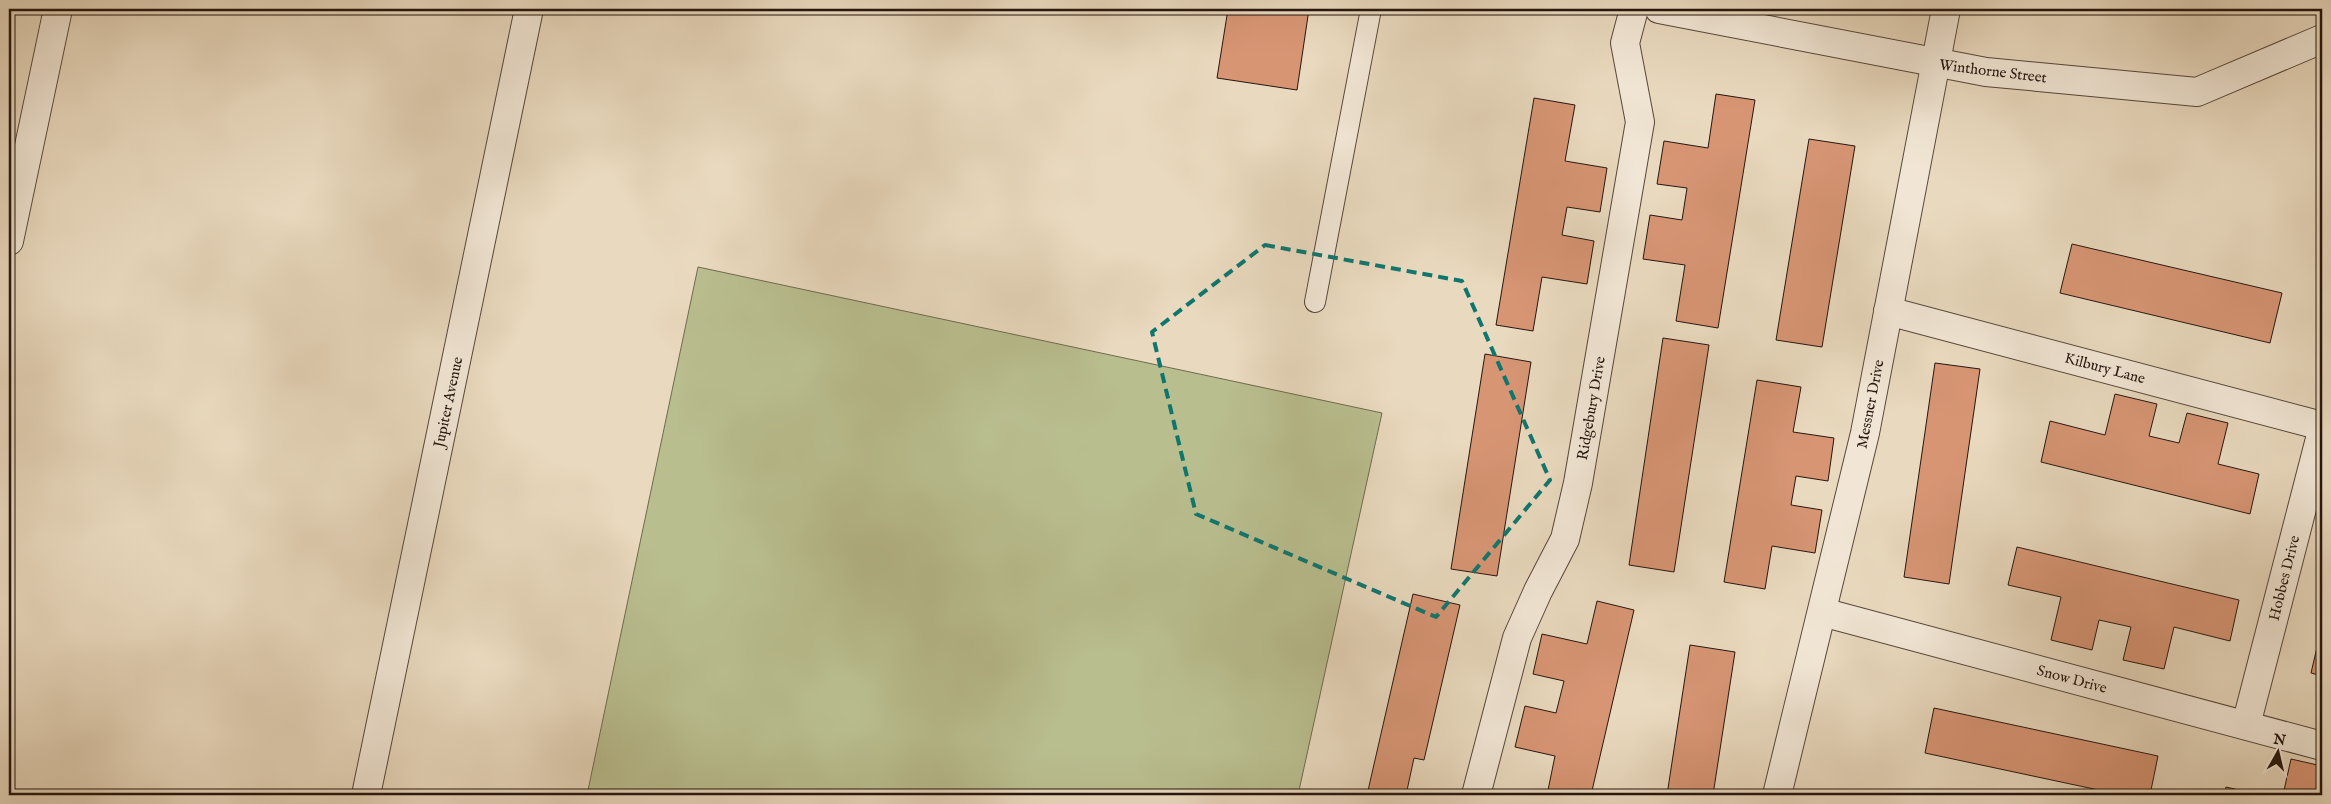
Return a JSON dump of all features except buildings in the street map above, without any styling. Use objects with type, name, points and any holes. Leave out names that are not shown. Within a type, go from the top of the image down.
[{"type":"street","points":[[9,241],[12,213],[58,9]]},
{"type":"street","name":"Jupiter Avenue","points":[[366,795],[529,9]]},
{"type":"street","name":"Ridgebury Drive","points":[[1476,795],[1518,638],[1538,591],[1565,539],[1578,483],[1640,122],[1625,43],[1634,9]]},
{"type":"street","name":"Winthorne Street","points":[[1659,9],[1986,72],[2197,92],[2322,40]]},
{"type":"street","name":"Messner Drive","points":[[1777,795],[1865,432],[1946,9]]},
{"type":"street","name":"Kilbury Lane","points":[[1888,311],[2322,426]]},
{"type":"street","name":"Hobbes Drive","points":[[2246,725],[2322,430]]},
{"type":"street","name":"Snow Drive","points":[[1822,612],[2322,746]]},
{"type":"lane","points":[[1316,302],[1371,9]]},
{"type":"highlighted area","points":[[1265,245],[1462,281],[1550,480],[1436,617],[1196,514],[1152,332]]},
{"type":"green space","points":[[698,267],[1382,413],[1298,795],[587,795]]}]
